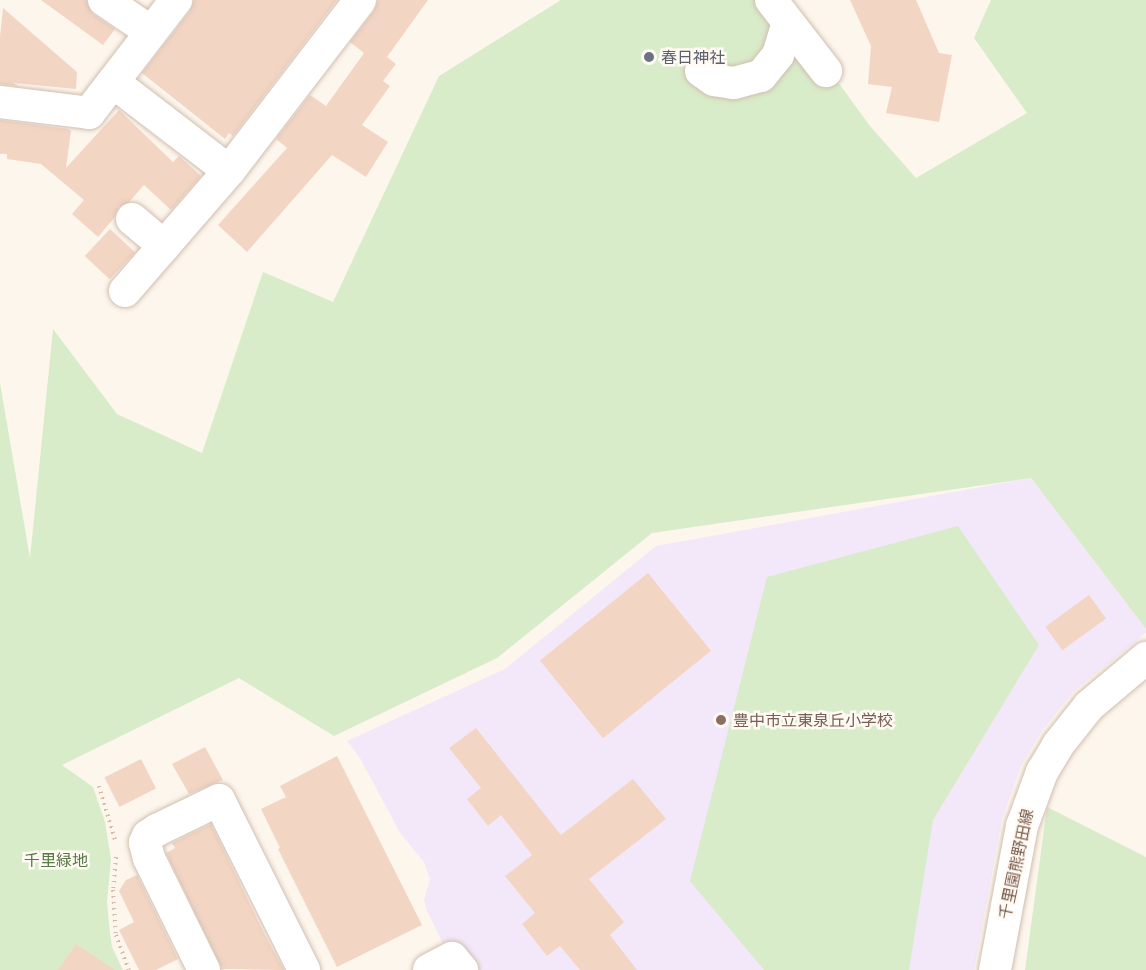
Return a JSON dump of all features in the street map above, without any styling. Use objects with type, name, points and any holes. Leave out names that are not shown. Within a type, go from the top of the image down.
[{"type":"street","points":[[104,0],[151,32]]},
{"type":"street","points":[[0,102],[89,112],[176,0]]},
{"type":"street","points":[[126,291],[229,171],[360,0]]},
{"type":"street","points":[[701,71],[714,80],[734,83],[761,76],[778,55],[780,11]]},
{"type":"street","points":[[780,11],[826,71]]},
{"type":"street","points":[[113,82],[229,171]]},
{"type":"street","points":[[132,219],[164,246]]},
{"type":"street","name":"千里園熊野田線","points":[[995,970],[1022,826],[1042,772],[1058,745],[1089,706],[1146,658]]},
{"type":"street","points":[[204,970],[149,858],[134,845],[157,830],[219,800],[304,970]]},
{"type":"street","points":[[429,970],[452,958],[462,970]]},
{"type":"path","points":[[99,786],[117,848],[113,890],[116,935],[129,970]]},
{"type":"shaded area","name":"豊中市立東泉丘小学校","points":[[1031,478],[1146,629],[1146,633],[1074,691],[1041,732],[1021,766],[1002,819],[974,970],[480,970],[458,942],[445,948],[426,909],[424,900],[430,879],[424,862],[400,833],[360,758],[347,741],[505,669],[656,546]]},
{"type":"green space","name":"千里緑地","points":[[561,0],[778,0],[870,126],[916,178],[1027,113],[974,38],[991,0],[1146,0],[1146,629],[1031,478],[652,533],[497,658],[334,736],[239,678],[62,765],[93,787],[105,822],[111,859],[107,902],[110,933],[112,947],[123,970],[0,970],[0,383],[30,558],[53,329],[117,414],[202,453],[263,272],[333,302],[439,76]]},
{"type":"green space","points":[[958,526],[1039,645],[933,820],[909,970],[764,970],[690,881],[767,577]]},
{"type":"green space","points":[[1047,807],[1146,857],[1146,970],[1025,970]]},
{"type":"building","points":[[41,0],[86,0],[93,14],[115,29],[103,45]]},
{"type":"building","points":[[194,0],[337,0],[233,136],[229,133],[225,139],[142,73],[190,11]]},
{"type":"building","points":[[378,0],[428,0],[387,57],[396,64],[383,81],[390,86],[362,125],[388,142],[366,177],[332,155],[247,252],[218,225],[287,148],[276,139],[310,95],[326,106],[364,53],[350,42],[374,11]]},
{"type":"building","points":[[850,0],[916,0],[939,53],[952,55],[939,122],[886,113],[892,87],[868,84],[871,46]]},
{"type":"building","points":[[3,8],[77,72],[76,89],[14,83],[18,86],[0,84],[0,37]]},
{"type":"building","points":[[119,110],[173,162],[179,156],[201,176],[171,210],[144,185],[129,202],[119,207],[114,218],[98,237],[72,214],[84,200],[41,164],[7,159],[7,154],[0,154],[0,120],[71,131],[66,168]]},
{"type":"building","points":[[110,229],[135,252],[110,279],[85,256]]},
{"type":"building","points":[[648,573],[711,651],[603,738],[540,660]]},
{"type":"building","points":[[1089,595],[1106,618],[1062,650],[1045,627]]},
{"type":"building","points":[[476,728],[561,835],[633,779],[666,819],[589,879],[624,922],[610,935],[637,970],[580,970],[560,946],[547,956],[522,924],[535,913],[505,876],[532,855],[501,815],[488,826],[467,799],[481,788],[449,748]]},
{"type":"building","points":[[205,747],[223,780],[189,794],[172,764]]},
{"type":"building","points":[[337,756],[422,925],[337,967],[278,849],[280,848],[261,809],[286,797],[280,786]]},
{"type":"building","points":[[141,759],[156,788],[119,807],[104,778]]},
{"type":"building","points":[[211,824],[284,970],[222,969],[166,853],[175,848],[172,843]]},
{"type":"building","points":[[137,875],[178,959],[156,970],[139,970],[119,930],[134,922],[119,891],[126,880]]},
{"type":"building","points":[[76,944],[115,970],[58,970]]},
{"type":"place","name":"春日神社","points":[[649,57]]},
{"type":"place","name":"豊中市立東泉丘小学校","points":[[721,720]]}]
